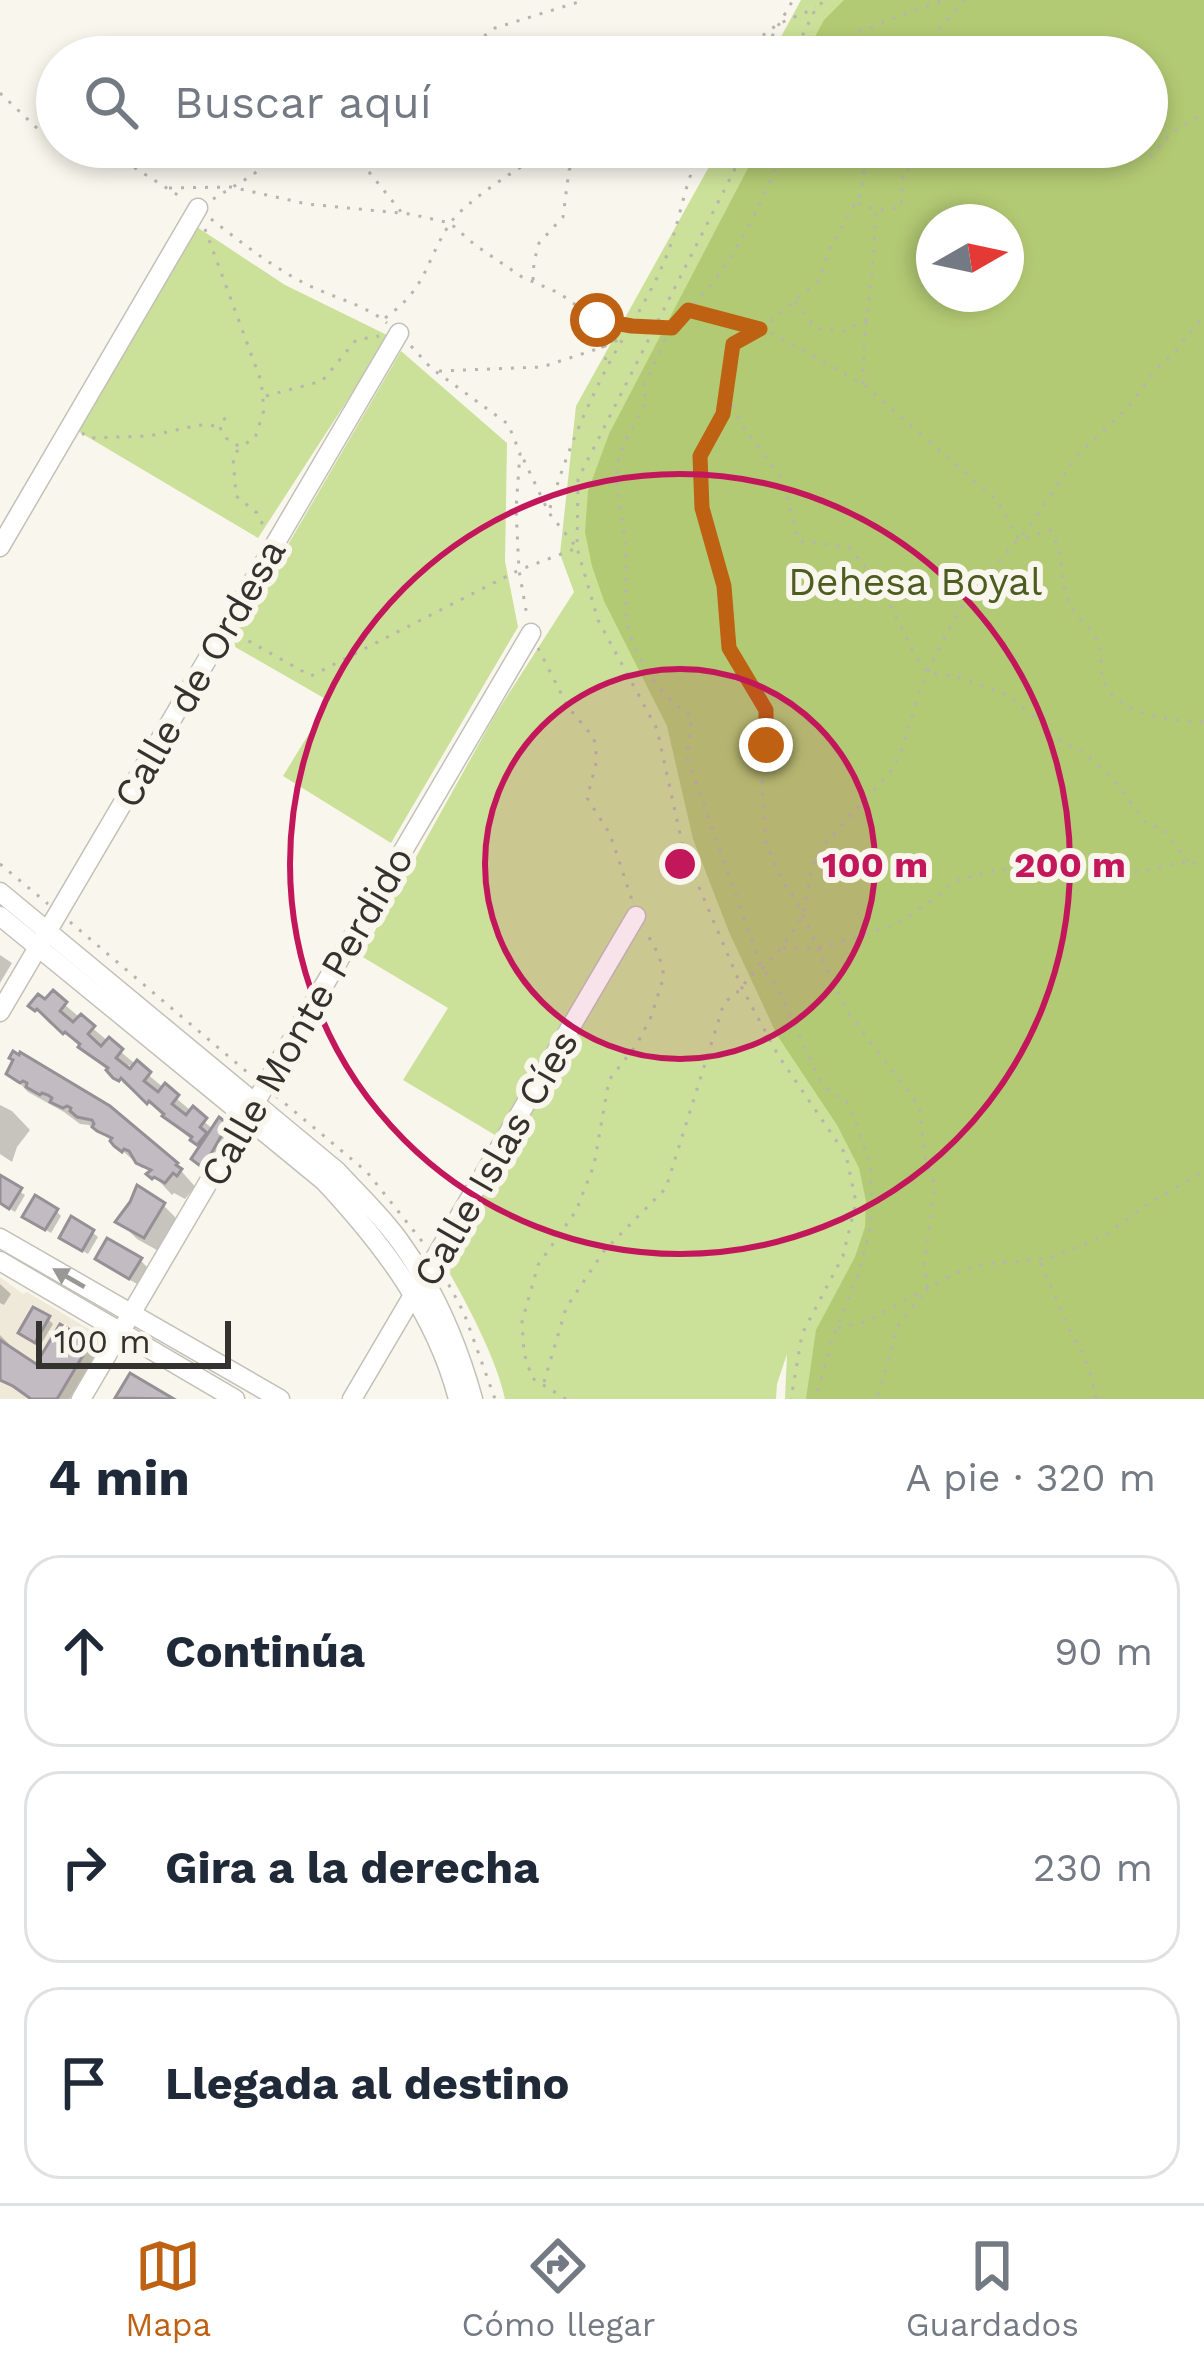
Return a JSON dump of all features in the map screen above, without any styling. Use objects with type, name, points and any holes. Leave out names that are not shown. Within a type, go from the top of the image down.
[{"type":"street","points":[[0,547],[198,208]]},
{"type":"street","name":"Calle de Ordesa","points":[[0,1012],[273,547],[391,326]]},
{"type":"street","name":"Calle Monte Perdido","points":[[81,1399],[531,633]]},
{"type":"street","points":[[0,892],[43,939],[250,1110],[324,1181],[418,1287],[449,1330],[473,1399]]},
{"type":"street","points":[[0,916],[43,939]]},
{"type":"street","name":"Calle Islas Cíes","points":[[352,1399],[636,916]]},
{"type":"street","points":[[0,1238],[280,1399]]},
{"type":"street","points":[[0,1261],[235,1399]]},
{"type":"street","points":[[418,1287],[458,1399]]},
{"type":"path","points":[[484,36],[495,28],[585,0]]},
{"type":"path","points":[[771,36],[793,0]]},
{"type":"path","points":[[762,36],[825,0]]},
{"type":"path","points":[[852,36],[943,0]]},
{"type":"path","points":[[934,36],[964,0]]},
{"type":"path","points":[[802,36],[816,8]]},
{"type":"path","points":[[0,93],[36,127]]},
{"type":"path","points":[[1168,137],[1204,113]]},
{"type":"path","points":[[262,168],[198,208],[261,381],[264,410],[255,438],[233,457],[236,496],[257,513],[273,547]]},
{"type":"path","points":[[365,168],[403,214]]},
{"type":"path","points":[[263,397],[322,381],[356,340],[391,326],[423,280],[450,223],[466,206],[525,168]]},
{"type":"path","points":[[533,282],[539,243],[563,217],[570,168]]},
{"type":"path","points":[[549,513],[569,449],[667,257],[696,168]]},
{"type":"path","points":[[735,168],[578,478],[577,548],[598,620],[657,729],[684,852],[742,988],[778,1055],[846,1155],[856,1202],[843,1256],[802,1334],[791,1399]]},
{"type":"path","points":[[776,168],[763,202],[714,281],[657,352],[642,387],[646,401],[616,470],[626,549],[626,614],[633,643],[644,667],[672,704],[692,717],[687,757],[762,969],[776,985],[823,1086],[849,1104],[871,1165],[872,1224],[815,1399]]},
{"type":"path","points":[[864,168],[862,190],[830,248],[819,280],[760,329],[733,344],[723,414],[700,456],[702,508],[724,586],[729,648],[766,710],[762,784],[766,844],[845,1010],[919,1106],[925,1157],[935,1185],[924,1267],[929,1286]]},
{"type":"path","points":[[856,202],[885,211],[901,207],[903,171],[910,168]]},
{"type":"path","points":[[167,188],[231,188],[308,204],[450,223],[475,245],[597,320],[672,328]]},
{"type":"path","points":[[863,384],[862,347],[876,241],[874,207]]},
{"type":"path","points":[[794,301],[816,328],[844,331],[868,319]]},
{"type":"path","points":[[688,310],[770,332],[863,384],[997,500],[1019,540]]},
{"type":"path","points":[[543,1384],[566,1308],[604,1251],[665,1188],[724,1003],[782,948],[803,916],[818,855],[890,773],[928,673],[956,618],[976,587],[1019,540],[1076,457],[1129,406],[1204,315]]},
{"type":"path","points":[[597,320],[608,366]]},
{"type":"path","points":[[435,371],[542,367],[603,347],[645,326]]},
{"type":"path","points":[[727,392],[745,429],[782,478],[799,541],[849,547],[883,590],[928,673],[955,676],[1008,695],[1063,742],[1086,754],[1111,777],[1147,824],[1163,829],[1188,861],[1204,868]]},
{"type":"path","points":[[70,426],[89,438],[149,436],[219,425],[226,417]]},
{"type":"path","points":[[219,425],[240,448]]},
{"type":"path","points":[[520,453],[549,513],[577,548]]},
{"type":"path","points":[[1019,540],[1049,530],[1059,545],[1069,606],[1100,645],[1103,681],[1121,701],[1145,715],[1204,722]]},
{"type":"path","points":[[226,628],[311,676],[519,570],[577,548]]},
{"type":"path","points":[[782,948],[816,949],[895,925],[954,881],[992,871],[1021,867],[1131,873],[1188,861]]},
{"type":"path","points":[[836,1329],[866,1322],[955,1273],[983,1264],[1040,1260],[1105,1235],[1204,1172]]},
{"type":"path","points":[[1040,1260],[1072,1336],[1080,1344],[1096,1399]]},
{"type":"path","points":[[878,1399],[898,1326],[929,1286]]},
{"type":"shaded area","points":[[0,1277],[104,1338],[69,1399],[0,1399]]},
{"type":"green space","name":"Dehesa Boyal","points":[[801,0],[1204,0],[1204,1399],[785,1399],[787,1354],[776,1399],[505,1399],[484,1340],[432,1243],[495,1135],[403,1080],[448,1008],[361,956],[495,715],[574,592],[560,554],[576,406],[708,168],[1168,168],[1168,36],[781,36]]},
{"type":"green space","name":"Dehesa Boyal","points":[[844,0],[1204,0],[1204,1399],[806,1399],[816,1330],[855,1257],[865,1227],[866,1201],[859,1168],[837,1125],[777,1035],[729,932],[693,839],[667,726],[604,601],[592,566],[585,532],[588,491],[609,434],[748,168],[1168,168],[1168,36],[815,36]]},
{"type":"green space","points":[[197,227],[285,285],[389,336],[258,538],[76,430]]},
{"type":"green space","points":[[401,351],[507,443],[505,561],[518,627],[391,843],[283,776],[329,701],[230,644]]},
{"type":"building","points":[[53,990],[67,1002],[60,1011],[73,1022],[81,1014],[95,1026],[88,1034],[101,1046],[109,1037],[123,1049],[116,1058],[130,1069],[137,1060],[151,1072],[144,1081],[158,1092],[165,1083],[179,1095],[172,1104],[186,1115],[193,1106],[207,1118],[200,1127],[207,1133],[197,1145],[121,1078],[113,1078],[80,1044],[28,1006],[38,994],[45,999]]},
{"type":"building","points":[[13,1051],[110,1106],[178,1163],[182,1169],[177,1176],[173,1173],[165,1183],[152,1179],[146,1174],[151,1170],[136,1163],[129,1151],[114,1146],[112,1138],[92,1127],[92,1120],[77,1117],[71,1108],[50,1102],[48,1095],[6,1074]]},
{"type":"building","points":[[219,1117],[228,1124],[203,1168],[191,1159]]},
{"type":"building","points":[[0,1175],[22,1188],[9,1209],[0,1203]]},
{"type":"building","points":[[137,1185],[165,1203],[144,1238],[115,1222]]},
{"type":"building","points":[[35,1195],[58,1209],[45,1230],[22,1217]]},
{"type":"building","points":[[71,1216],[94,1230],[82,1251],[59,1238]]},
{"type":"building","points":[[107,1238],[142,1258],[129,1279],[95,1259]]},
{"type":"building","points":[[33,1307],[50,1316],[35,1343],[18,1333]]},
{"type":"building","points":[[60,1324],[91,1342],[57,1399],[31,1399],[0,1380],[0,1340],[36,1364]]},
{"type":"building","points":[[130,1373],[174,1399],[115,1398]]},
{"type":"route","points":[[597,320],[672,328],[688,310],[760,329],[733,344],[723,414],[700,456],[702,508],[724,586],[729,648],[766,710],[766,745]]}]
